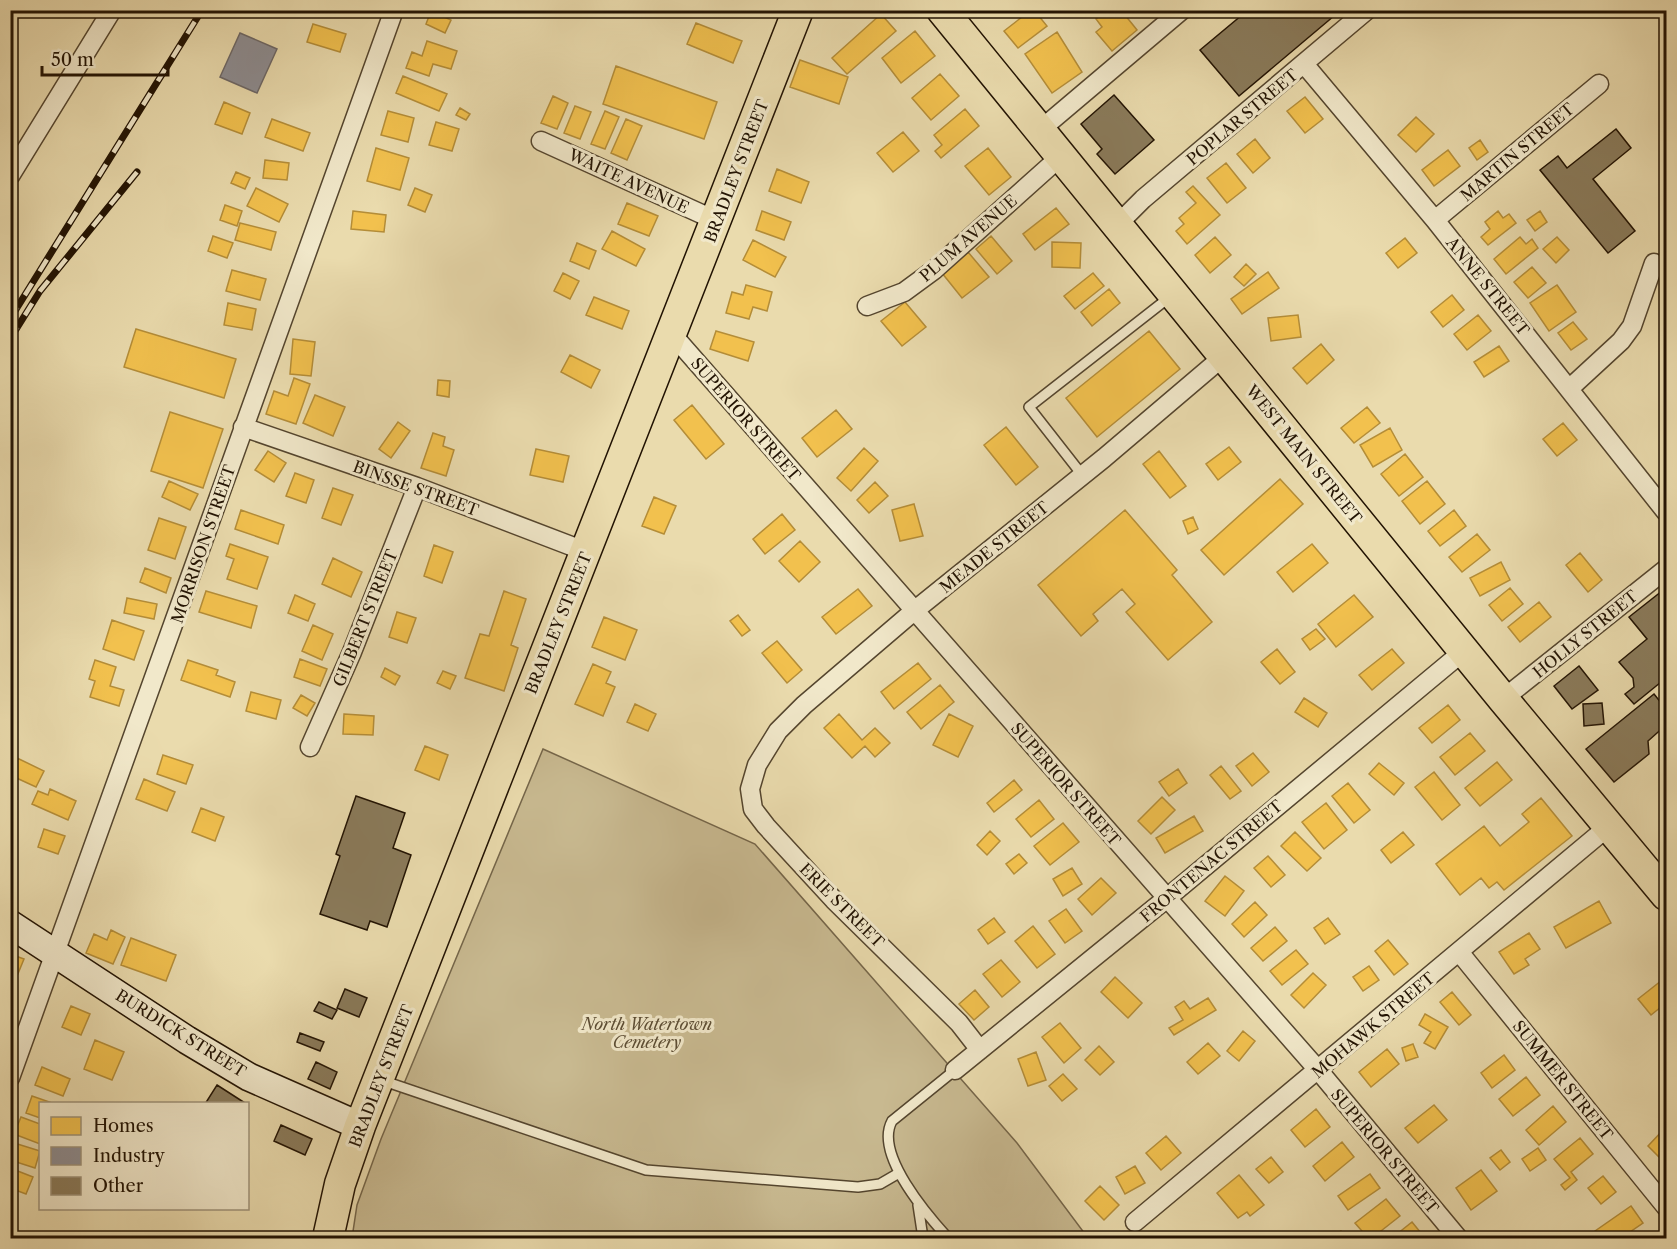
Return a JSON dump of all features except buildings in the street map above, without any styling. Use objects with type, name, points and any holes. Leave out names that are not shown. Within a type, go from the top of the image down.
[{"type":"main road","name":"BRADLEY STREET","points":[[328,1239],[340,1184],[360,1126],[798,10]]},
{"type":"main road","name":"WEST MAIN STREET","points":[[942,10],[1503,699],[1666,895]]},
{"type":"street","points":[[10,176],[112,10]]},
{"type":"street","name":"MORRISON STREET","points":[[10,1078],[57,953],[243,427],[394,10]]},
{"type":"street","points":[[1039,131],[1182,10]]},
{"type":"street","name":"POPLAR STREET","points":[[1117,225],[1143,199],[1305,65],[1367,10]]},
{"type":"street","name":"ANNE STREET","points":[[1305,65],[1435,220],[1666,512]]},
{"type":"street","name":"MARTIN STREET","points":[[1435,220],[1599,84]]},
{"type":"street","name":"WAITE AVENUE","points":[[541,141],[717,221]]},
{"type":"street","name":"PLUM AVENUE","points":[[867,306],[904,292],[934,270],[1060,157]]},
{"type":"street","points":[[1570,388],[1621,341],[1632,326],[1654,263]]},
{"type":"street","name":"SUPERIOR STREET","points":[[671,333],[1319,1071],[1458,1239]]},
{"type":"street","name":"MEADE STREET","points":[[769,745],[778,731],[804,705],[914,611],[1083,476],[1224,356]]},
{"type":"street","name":"BINSSE STREET","points":[[243,427],[417,487],[587,552]]},
{"type":"street","name":"GILBERT STREET","points":[[310,747],[352,652],[417,487]]},
{"type":"street","name":"HOLLY STREET","points":[[1503,699],[1666,569]]},
{"type":"street","name":"FRONTENAC STREET","points":[[955,1070],[1167,898],[1465,650]]},
{"type":"street","name":"ERIE STREET","points":[[769,745],[757,765],[750,789],[753,809],[834,900],[903,965],[980,1050]]},
{"type":"street","name":"MOHAWK STREET","points":[[1135,1222],[1319,1071],[1610,826]]},
{"type":"street","name":"BURDICK STREET","points":[[10,924],[187,1040],[249,1077],[360,1126]]},
{"type":"street","name":"SUMMER STREET","points":[[1460,953],[1666,1207]]},
{"type":"lane","points":[[1083,476],[1029,407],[1173,294]]},
{"type":"lane","points":[[948,1239],[918,1203],[899,1173],[891,1148],[888,1127],[892,1121],[955,1070]]},
{"type":"lane","points":[[379,1079],[646,1170],[858,1187],[880,1184],[899,1173]]},
{"type":"lane","points":[[918,1203],[923,1239]]},
{"type":"green space","name":"North Watertown Cemetery","points":[[543,749],[755,844],[1017,1143],[1088,1238],[352,1238],[357,1205],[381,1139]]},
{"type":"railway","points":[[10,319],[202,10]]},
{"type":"railway","points":[[10,339],[40,291],[137,172]]}]
